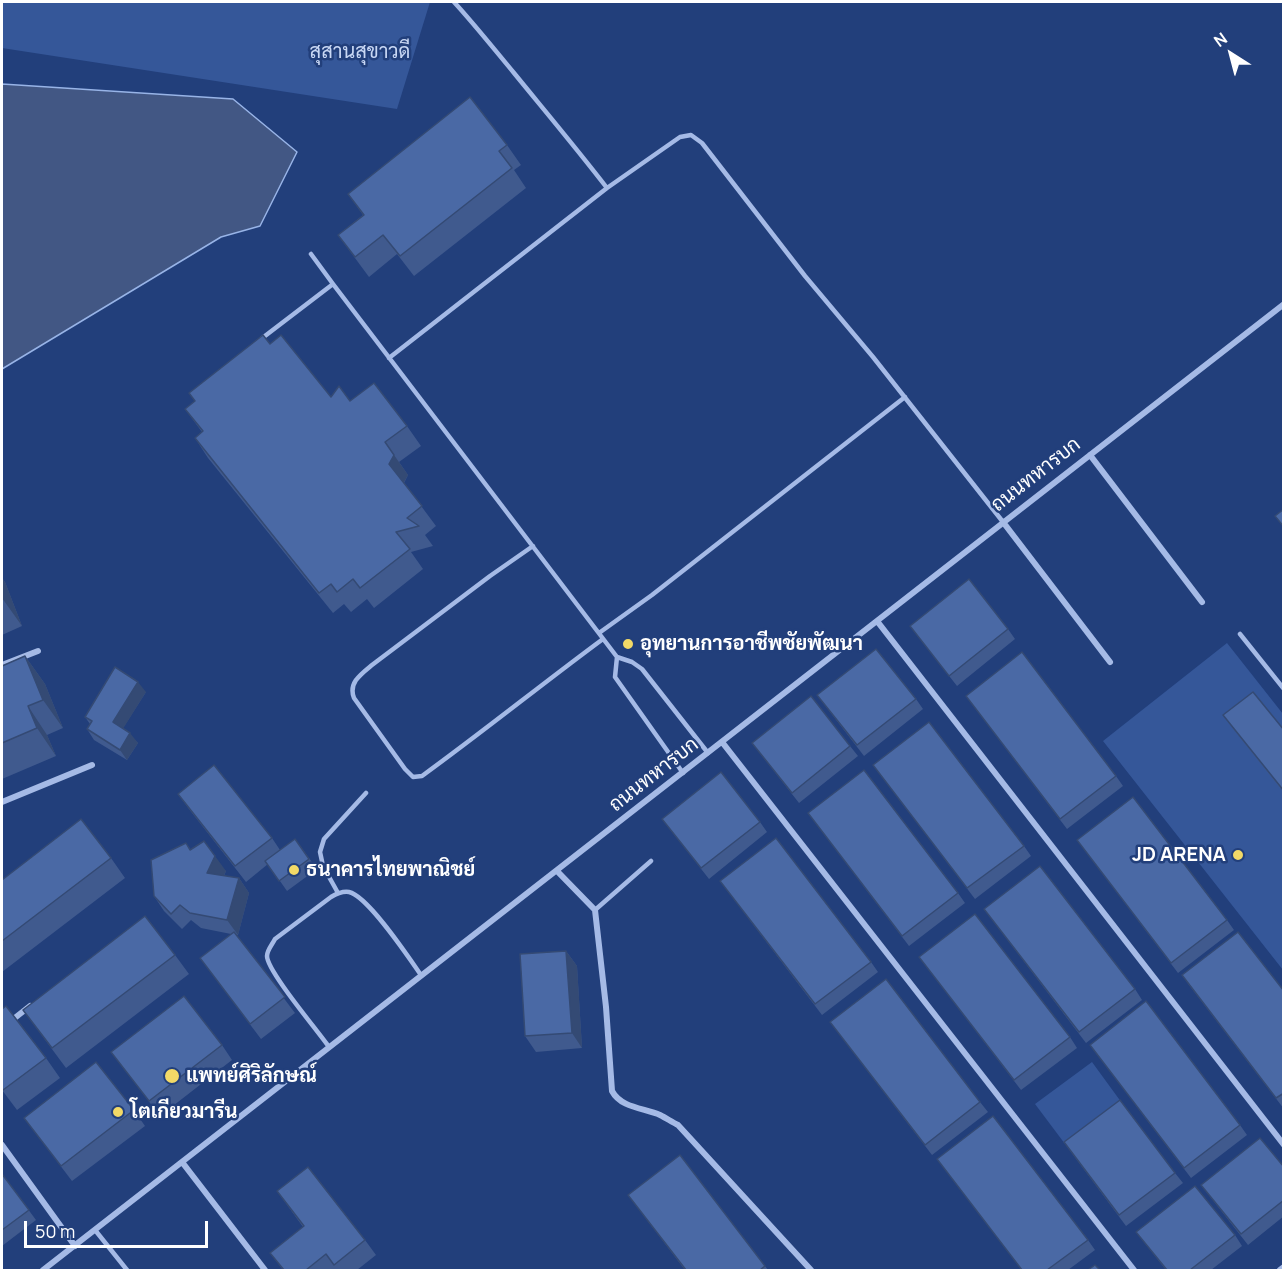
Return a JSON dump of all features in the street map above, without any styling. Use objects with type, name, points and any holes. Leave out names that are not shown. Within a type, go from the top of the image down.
[{"type":"street","name":"ถนนทหารบก","points":[[43,1270],[1284,304]]},
{"type":"street","points":[[1090,455],[1202,602]]},
{"type":"street","points":[[1004,522],[1110,662]]},
{"type":"street","points":[[877,621],[1284,1145]]},
{"type":"street","points":[[2,665],[38,651]]},
{"type":"street","points":[[722,742],[1134,1270]]},
{"type":"street","points":[[2,802],[92,765]]},
{"type":"street","points":[[557,871],[595,910],[606,1007],[612,1091],[616,1098],[624,1104],[661,1116],[678,1125],[812,1270]]},
{"type":"street","points":[[2,1028],[40,999]]},
{"type":"street","points":[[2,1145],[75,1246]]},
{"type":"street","points":[[182,1162],[265,1270]]},
{"type":"street","points":[[1280,1270],[1284,1268]]},
{"type":"lane","points":[[454,2],[482,32],[608,188]]},
{"type":"lane","points":[[389,358],[608,188],[680,136],[691,135],[702,143],[804,276],[905,397],[1004,522]]},
{"type":"lane","points":[[311,254],[617,657],[632,662],[642,669],[708,753]]},
{"type":"lane","points":[[258,341],[333,284]]},
{"type":"lane","points":[[599,633],[652,595],[905,397]]},
{"type":"lane","points":[[533,546],[372,665],[353,684],[354,698],[405,769],[413,777],[422,776],[603,639]]},
{"type":"lane","points":[[1240,634],[1284,690]]},
{"type":"lane","points":[[617,657],[615,677],[683,773]]},
{"type":"lane","points":[[338,893],[323,866],[320,852],[324,839],[366,792]]},
{"type":"lane","points":[[595,910],[651,861]]},
{"type":"lane","points":[[330,1047],[268,962],[267,955],[275,939],[338,893],[349,892],[361,898],[421,975]]},
{"type":"lane","points":[[95,1230],[127,1270]]},
{"type":"green space","name":"สุสานสุขาวดี","points":[[2,2],[430,2],[397,109],[2,48]]},
{"type":"green space","name":"JD ARENA","points":[[1227,643],[1283,714],[1283,970],[1103,741]]},
{"type":"green space","points":[[1092,1062],[1127,1110],[1071,1152],[1035,1104]]},
{"type":"shaded area","points":[[2,84],[233,99],[297,152],[260,226],[221,237],[2,369]]},
{"type":"building","points":[[470,97],[507,145],[499,151],[512,168],[400,256],[383,235],[355,257],[338,235],[364,215],[348,194]]},
{"type":"building","points":[[263,335],[270,344],[281,335],[331,397],[339,386],[350,401],[374,383],[407,426],[385,442],[394,455],[389,464],[422,506],[407,518],[419,526],[396,532],[410,549],[360,588],[353,579],[337,592],[331,584],[319,593],[195,438],[203,431],[185,409],[195,401],[189,393]]},
{"type":"building","points":[[1284,509],[1284,527],[1275,516]]},
{"type":"building","points":[[969,579],[1008,629],[949,676],[910,626]]},
{"type":"building","points":[[876,649],[916,699],[857,745],[817,695]]},
{"type":"building","points":[[1022,652],[1116,776],[1060,819],[966,696]]},
{"type":"building","points":[[25,656],[43,700],[28,706],[37,728],[2,743],[2,666]]},
{"type":"building","points":[[115,667],[138,682],[113,722],[130,733],[120,750],[87,729],[92,721],[85,717]]},
{"type":"building","points":[[1253,692],[1284,730],[1284,791],[1223,715]]},
{"type":"building","points":[[811,696],[850,746],[792,793],[752,743]]},
{"type":"building","points":[[929,722],[1024,846],[967,888],[873,765]]},
{"type":"building","points":[[214,765],[272,838],[235,866],[178,794]]},
{"type":"building","points":[[864,770],[958,893],[902,936],[808,813]]},
{"type":"building","points":[[721,772],[760,822],[701,868],[662,819]]},
{"type":"building","points":[[1133,797],[1227,920],[1171,963],[1077,840]]},
{"type":"building","points":[[81,819],[111,858],[2,941],[2,880]]},
{"type":"building","points":[[776,838],[871,962],[815,1004],[720,881]]},
{"type":"building","points":[[295,839],[309,859],[279,881],[265,861]]},
{"type":"building","points":[[204,841],[215,856],[207,873],[239,878],[227,920],[190,913],[180,905],[171,914],[154,896],[151,860],[186,843],[190,850]]},
{"type":"building","points":[[1040,866],[1135,989],[1079,1032],[984,909]]},
{"type":"building","points":[[975,914],[1070,1037],[1014,1080],[919,957]]},
{"type":"building","points":[[145,916],[175,955],[52,1048],[23,1010]]},
{"type":"building","points":[[234,932],[285,997],[250,1024],[200,958]]},
{"type":"building","points":[[1238,932],[1284,991],[1284,1093],[1276,1098],[1182,975]]},
{"type":"building","points":[[566,951],[572,1033],[525,1036],[520,954]]},
{"type":"building","points":[[886,979],[980,1102],[925,1145],[830,1022]]},
{"type":"building","points":[[184,996],[222,1045],[149,1101],[111,1052]]},
{"type":"building","points":[[1146,1001],[1240,1125],[1184,1168],[1090,1045]]},
{"type":"building","points":[[6,1006],[46,1058],[3,1090],[2,1009]]},
{"type":"building","points":[[96,1062],[134,1110],[61,1166],[24,1118]]},
{"type":"building","points":[[1120,1100],[1175,1173],[1119,1215],[1064,1142]]},
{"type":"building","points":[[993,1116],[1088,1240],[1047,1270],[1022,1270],[937,1159]]},
{"type":"building","points":[[1260,1138],[1284,1167],[1284,1200],[1241,1234],[1201,1185]]},
{"type":"building","points":[[680,1155],[765,1266],[760,1270],[686,1270],[628,1195]]},
{"type":"building","points":[[308,1167],[365,1240],[334,1265],[326,1254],[306,1270],[284,1270],[270,1253],[304,1226],[277,1191]]},
{"type":"building","points":[[2,1174],[29,1210],[2,1230]]},
{"type":"building","points":[[1195,1186],[1235,1235],[1190,1270],[1167,1270],[1136,1232]]},
{"type":"building","points":[[1095,1265],[1100,1270],[1088,1270]]},
{"type":"place","name":"อุทยานการอาชีพชัยพัฒนา","points":[[628,644]]},
{"type":"place","name":"JD ARENA","points":[[1238,855]]},
{"type":"place","name":"ธนาคารไทยพาณิชย์","points":[[294,870]]},
{"type":"place","name":"แพทย์ศิริลักษณ์","points":[[172,1076]]},
{"type":"place","name":"โตเกียวมารีน","points":[[118,1112]]}]
